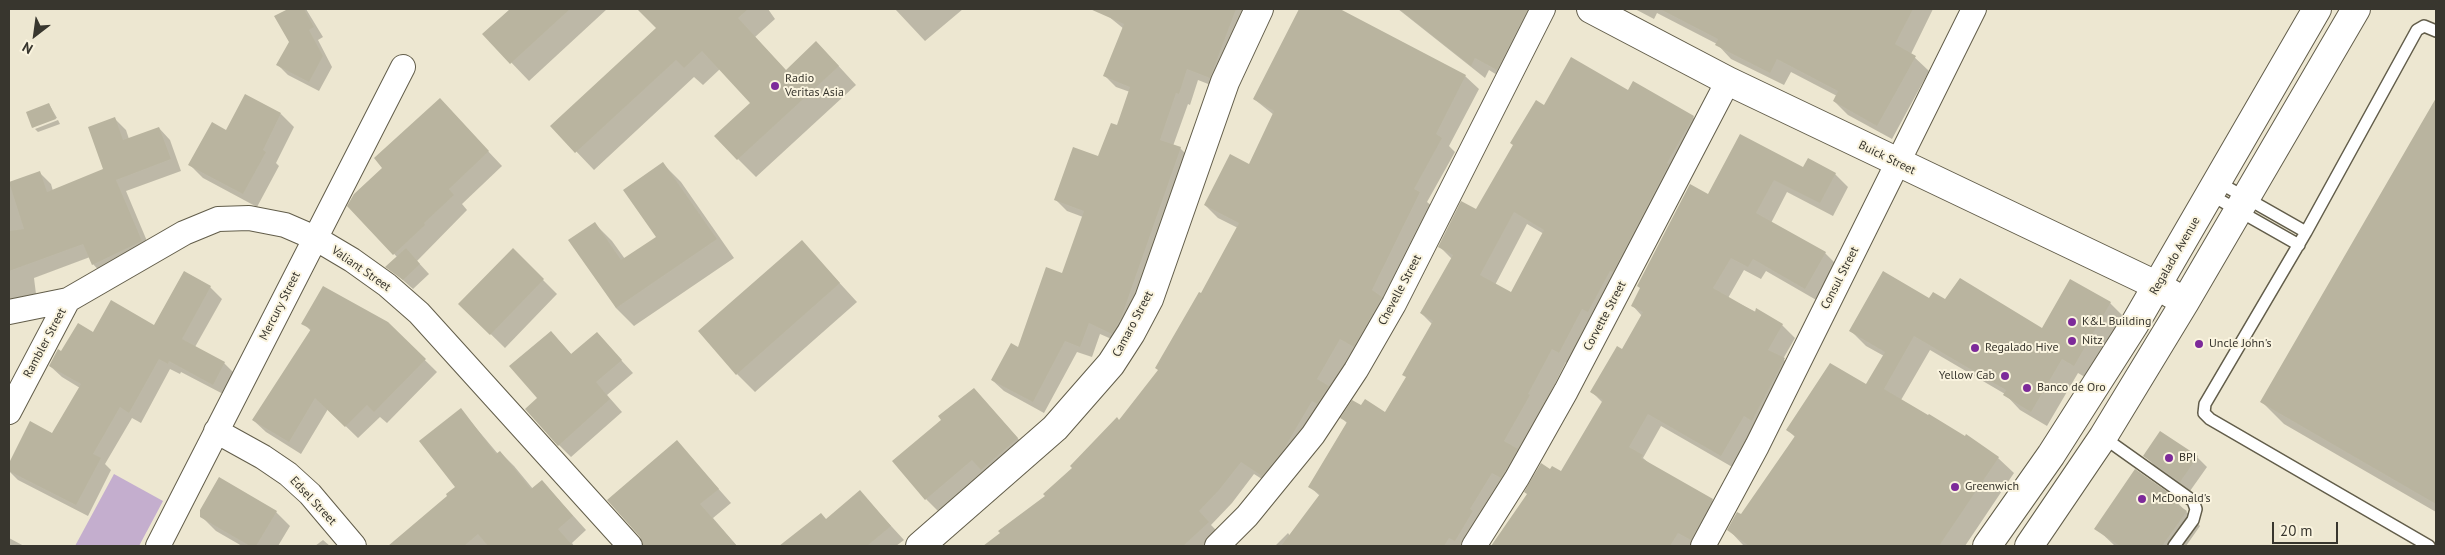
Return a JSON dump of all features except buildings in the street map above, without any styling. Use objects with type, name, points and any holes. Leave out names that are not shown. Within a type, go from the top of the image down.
[{"type":"street","name":"Camaro Street","points":[[920,546],[1054,428],[1111,364],[1131,333],[1149,299],[1226,82],[1259,9]]},
{"type":"street","name":"Chevelle Street","points":[[1217,546],[1248,516],[1313,435],[1356,370],[1394,304],[1543,9]]},
{"type":"street","name":"Buick Street","points":[[1591,9],[1728,81],[2158,286],[2185,302]]},
{"type":"street","name":"Consul Street","points":[[1703,546],[1757,446],[1974,9]]},
{"type":"street","name":"Regalado Avenue","points":[[1995,537],[2061,439],[2158,286],[2317,9]]},
{"type":"street","points":[[1995,537],[2029,546],[2103,437],[2243,205],[2356,9]]},
{"type":"street","name":"Mercury Street","points":[[158,546],[403,67]]},
{"type":"street","name":"Corvette Street","points":[[1474,546],[1517,478],[1566,392],[1728,81]]},
{"type":"street","name":"Valiant Street","points":[[9,312],[68,300],[176,238],[218,219],[249,218],[285,225],[315,238],[352,260],[387,285],[419,313],[630,546]]},
{"type":"street","name":"Rambler Street","points":[[9,412],[68,300]]},
{"type":"street","name":"Edsel Street","points":[[216,431],[263,457],[288,474],[310,494],[354,546]]},
{"type":"lane","points":[[2429,546],[2210,419],[2204,413],[2205,404],[2299,245],[2417,30],[2424,26],[2436,31]]},
{"type":"lane","points":[[2214,189],[2243,205],[2306,232]]},
{"type":"lane","points":[[2243,205],[2299,245]]},
{"type":"lane","points":[[2103,437],[2193,501],[2196,510],[2193,520],[2174,546]]},
{"type":"shaded area","points":[[114,474],[163,501],[139,546],[75,546]]},
{"type":"place","name":"Radio Veritas Asia","points":[[775,86]]},
{"type":"place","name":"K&L Building","points":[[2072,322]]},
{"type":"place","name":"Nitz","points":[[2072,341]]},
{"type":"place","name":"Uncle John's","points":[[2199,344]]},
{"type":"place","name":"Regalado Hive","points":[[1975,348]]},
{"type":"place","name":"Yellow Cab","points":[[2005,376]]},
{"type":"place","name":"Banco de Oro","points":[[2027,388]]},
{"type":"place","name":"BPI","points":[[2169,458]]},
{"type":"place","name":"Greenwich","points":[[1955,487]]},
{"type":"place","name":"McDonald's","points":[[2142,499]]}]
